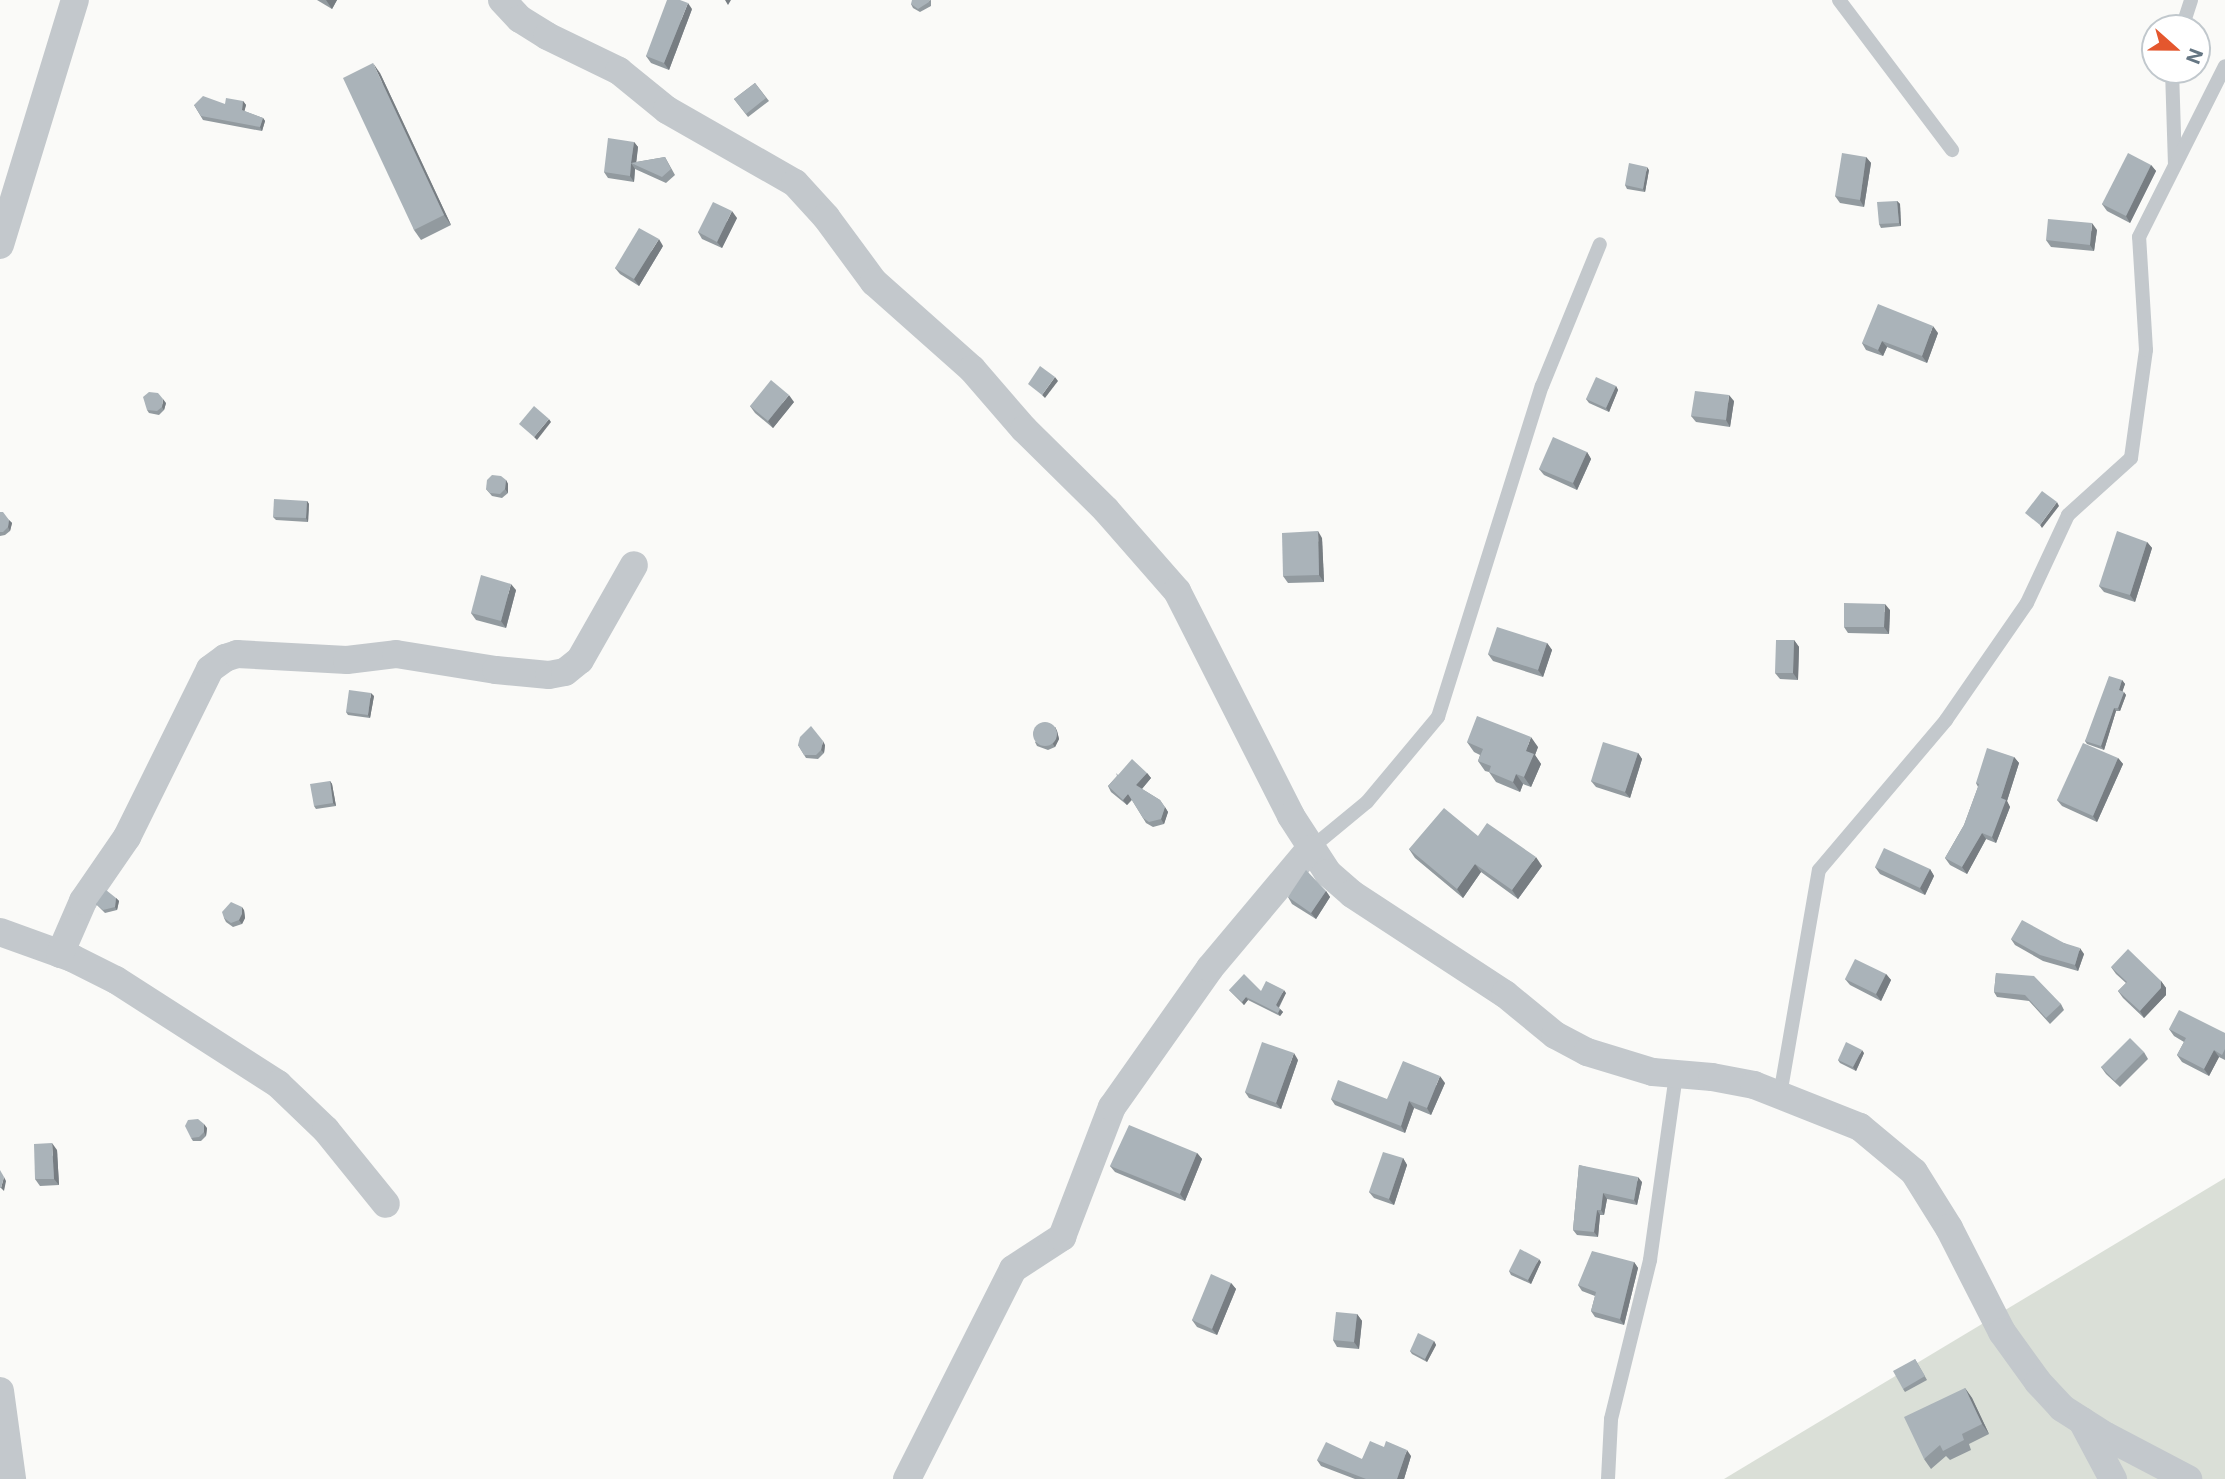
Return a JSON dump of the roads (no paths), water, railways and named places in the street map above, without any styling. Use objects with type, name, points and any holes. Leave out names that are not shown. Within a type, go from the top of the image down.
[{"type":"street","points":[[0,245],[75,0]]},
{"type":"street","points":[[502,0],[520,19],[547,36],[619,71],[667,110],[795,183],[826,217],[874,282],[972,369],[1024,429],[1107,510],[1177,591],[1254,746],[1310,849],[1328,873],[1352,894],[1504,994],[1555,1035],[1587,1052],[1619,1064],[1754,1085],[1860,1127],[1914,1172],[1949,1228],[2002,1332],[2038,1382],[2062,1408],[2188,1479]]},
{"type":"street","points":[[60,954],[83,901],[127,837],[210,670],[225,658],[237,654],[347,660],[396,654],[496,670],[549,675],[565,672],[580,660],[634,565]]},
{"type":"street","points":[[907,1479],[1013,1269],[1062,1237],[1112,1107],[1210,968],[1310,849]]},
{"type":"street","points":[[0,932],[60,954],[116,980],[278,1084],[326,1130],[386,1204]]},
{"type":"street","points":[[0,1391],[12,1479]]},
{"type":"street","points":[[2082,1421],[2113,1479]]},
{"type":"lane","points":[[1839,0],[1952,150]]},
{"type":"lane","points":[[1780,1094],[1819,870],[1946,720],[2027,603],[2068,515],[2131,458],[2146,350],[2139,237],[2225,66]]},
{"type":"lane","points":[[2172,84],[2175,166]]},
{"type":"lane","points":[[1310,849],[1367,802],[1438,718],[1542,386],[1600,244]]},
{"type":"lane","points":[[1608,1479],[1611,1419],[1650,1261],[1676,1074]]}]
